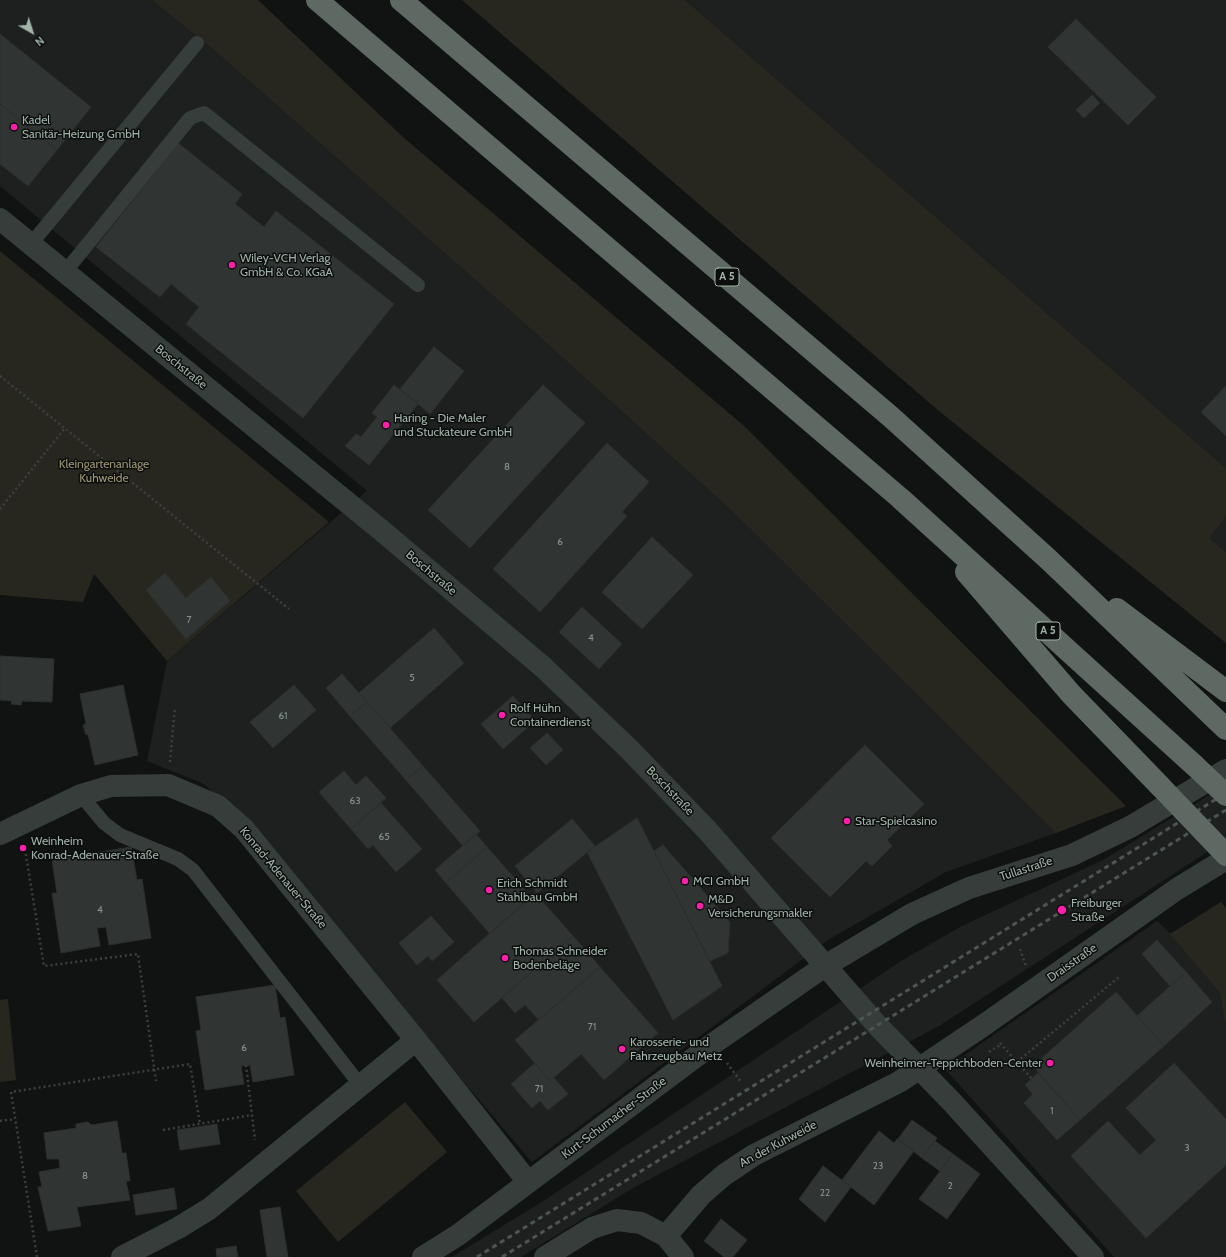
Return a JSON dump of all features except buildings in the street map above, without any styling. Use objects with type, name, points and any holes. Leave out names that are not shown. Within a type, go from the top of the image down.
[{"type":"highway","name":"A 5","points":[[317,0],[900,498],[1226,795]]},
{"type":"highway","name":"A 5","points":[[401,0],[891,417],[1048,559],[1226,729]]},
{"type":"highway","points":[[900,498],[1071,694],[1226,855]]},
{"type":"highway","name":"A 5","points":[[1048,559],[1186,659],[1226,690]]},
{"type":"street","name":"Boschstraße","points":[[0,219],[381,530],[543,667],[629,749],[688,810],[825,966]]},
{"type":"street","name":"Tullastraße","points":[[825,966],[912,914],[968,888],[1072,855],[1130,827],[1226,770]]},
{"type":"street","name":"Konrad-Adenauer-Straße","points":[[0,834],[81,795],[111,786],[168,784],[218,806],[244,829],[416,1040],[528,1182]]},
{"type":"street","name":"Draisstraße","points":[[920,1069],[1177,889],[1226,859]]},
{"type":"street","points":[[825,966],[877,1025],[920,1069],[1094,1257]]},
{"type":"street","name":"Kurt-Schumacher-Straße","points":[[423,1257],[458,1235],[714,1043],[825,966]]},
{"type":"street","points":[[122,1257],[178,1228],[209,1209],[416,1040]]},
{"type":"street","name":"An der Kuhweide","points":[[666,1236],[701,1195],[724,1175],[754,1155],[899,1082],[920,1069]]},
{"type":"street","points":[[545,1257],[592,1228],[617,1220],[641,1223],[666,1236],[683,1257]]},
{"type":"lane","points":[[31,244],[197,43]]},
{"type":"lane","points":[[64,272],[190,118],[204,113],[418,285]]},
{"type":"lane","points":[[81,795],[104,823],[120,835],[178,859],[193,870],[361,1086]]},
{"type":"path","points":[[0,376],[289,609]]},
{"type":"path","points":[[0,509],[65,428]]},
{"type":"path","points":[[168,784],[175,707]]},
{"type":"path","points":[[22,824],[44,966],[138,954],[156,1081]]},
{"type":"path","points":[[1017,1062],[1119,977]]},
{"type":"path","points":[[984,1025],[1032,1079]]},
{"type":"path","points":[[37,1257],[11,1092],[190,1064],[200,1124]]},
{"type":"path","points":[[246,1065],[259,1169]]},
{"type":"path","points":[[163,1130],[252,1115]]},
{"type":"path","points":[[0,1122],[15,1119]]},
{"type":"shaded area","points":[[0,0],[152,0],[222,57],[532,330],[733,512],[1056,833],[946,872],[828,940],[532,1162],[231,809],[204,784],[147,761],[167,661],[367,491],[0,186]]},
{"type":"shaded area","points":[[685,0],[1226,0],[1226,468]]},
{"type":"shaded area","points":[[1226,517],[1226,552],[1209,538]]},
{"type":"shaded area","points":[[1226,785],[1226,840],[939,1026],[633,1188],[521,1257],[452,1257],[545,1200],[901,961],[962,926],[1103,860]]},
{"type":"shaded area","points":[[1157,921],[1171,934],[1220,993],[1224,1019],[1226,1021],[1226,1257],[1114,1257],[945,1069]]},
{"type":"green space","points":[[152,0],[258,0],[403,137],[743,425],[1126,806],[1056,833],[733,512],[532,330],[222,57]]},
{"type":"green space","points":[[462,0],[685,0],[1226,468],[1226,517],[1209,538],[1226,552],[1226,643],[939,411]]},
{"type":"green space","name":"Kleingartenanlage Kuhweide","points":[[0,251],[329,522],[167,661],[94,574],[83,602],[0,595]]},
{"type":"green space","points":[[1221,902],[1226,908],[1226,1021],[1224,1019],[1220,993],[1170,934]]},
{"type":"green space","points":[[8,999],[16,1080],[0,1082],[0,1000]]},
{"type":"green space","points":[[405,1102],[447,1152],[338,1242],[296,1191]]},
{"type":"railway","points":[[477,1257],[1226,793]]},
{"type":"railway","points":[[502,1257],[1226,810]]},
{"type":"place","name":"Kadel Sanitär-Heizung GmbH","points":[[14,127]]},
{"type":"place","name":"Wiley-VCH Verlag GmbH & Co. KGaA","points":[[232,265]]},
{"type":"place","name":"Haring - Die Maler und Stuckateure GmbH","points":[[386,425]]},
{"type":"place","name":"Rolf Hühn Containerdienst","points":[[502,715]]},
{"type":"place","name":"Star-Spielcasino","points":[[847,821]]},
{"type":"place","name":"Weinheim Konrad-Adenauer-Straße","points":[[23,848]]},
{"type":"place","name":"MCI GmbH","points":[[685,881]]},
{"type":"place","name":"Erich Schmidt Stahlbau GmbH","points":[[489,890]]},
{"type":"place","name":"M&D Versicherungsmakler","points":[[700,906]]},
{"type":"place","name":"Freiburger Straße","points":[[1062,910]]},
{"type":"place","name":"Thomas Schneider Bodenbeläge","points":[[505,958]]},
{"type":"place","name":"Karosserie- und Fahrzeugbau Metz","points":[[622,1049]]},
{"type":"place","name":"Weinheimer-Teppichboden-Center","points":[[1050,1063]]}]
